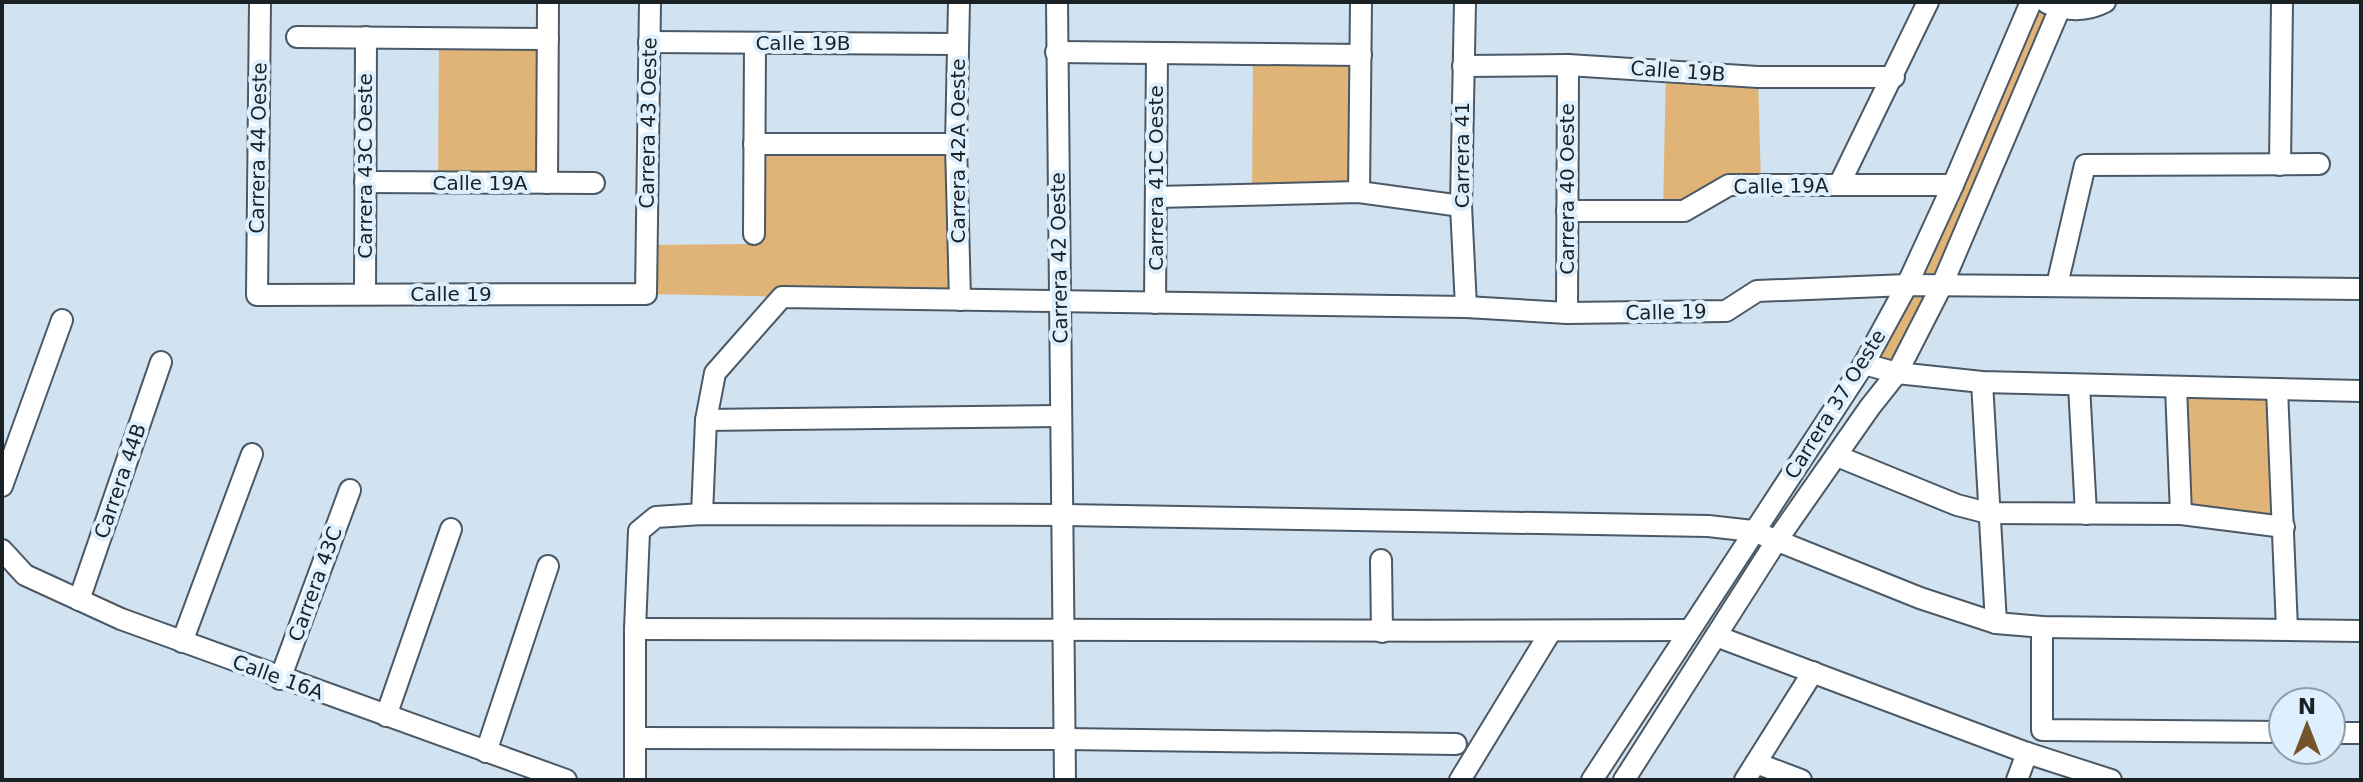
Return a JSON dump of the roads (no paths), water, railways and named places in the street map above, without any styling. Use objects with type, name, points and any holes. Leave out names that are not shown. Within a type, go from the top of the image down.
[{"type":"street","name":"Carrera 44 Oeste","points":[[257,295],[260,2]]},
{"type":"street","points":[[547,183],[548,2]]},
{"type":"street","name":"Carrera 43 Oeste","points":[[646,294],[650,2]]},
{"type":"street","name":"Carrera 42A Oeste","points":[[959,2],[956,144],[960,300]]},
{"type":"street","name":"Carrera 42 Oeste","points":[[1057,2],[1065,780]]},
{"type":"street","points":[[1359,192],[1361,2]]},
{"type":"street","name":"Carrera 41","points":[[1465,2],[1461,206],[1466,307]]},
{"type":"street","points":[[1839,185],[1928,2]]},
{"type":"street","name":"Carrera 37 Oeste","points":[[1592,780],[1864,364],[1907,285],[2031,2]]},
{"type":"street","points":[[2053,5],[2080,10],[2105,2]]},
{"type":"street","points":[[2280,165],[2282,2]]},
{"type":"street","name":"Carrera 37 Oeste","points":[[1624,780],[1777,540],[1897,373],[1942,285],[2053,5]]},
{"type":"street","points":[[297,37],[548,39]]},
{"type":"street","name":"Carrera 43C Oeste","points":[[365,294],[366,37]]},
{"type":"street","name":"Calle 19B","points":[[649,42],[957,44]]},
{"type":"street","points":[[754,234],[755,43]]},
{"type":"street","points":[[1056,52],[1361,55]]},
{"type":"street","name":"Carrera 41C Oeste","points":[[1155,303],[1157,53]]},
{"type":"street","name":"Calle 19B","points":[[1463,66],[1568,65],[1758,77],[1894,77]]},
{"type":"street","name":"Carrera 40 Oeste","points":[[1567,313],[1568,65]]},
{"type":"street","points":[[754,144],[956,144]]},
{"type":"street","points":[[2057,285],[2085,165],[2319,164]]},
{"type":"street","name":"Calle 19A","points":[[365,182],[594,183]]},
{"type":"street","name":"Calle 19A","points":[[1567,211],[1684,211],[1729,185],[1953,185]]},
{"type":"street","points":[[1156,197],[1359,192],[1461,206]]},
{"type":"street","name":"Calle 19","points":[[702,514],[706,420],[715,373],[782,297],[1466,307],[1567,313],[1726,311],[1757,291],[1907,285],[2361,289]]},
{"type":"street","name":"Calle 19","points":[[257,295],[646,294]]},
{"type":"street","points":[[2,486],[62,320]]},
{"type":"street","name":"Carrera 44B","points":[[79,600],[161,362]]},
{"type":"street","points":[[1864,364],[1897,373],[1982,382],[2361,391]]},
{"type":"street","points":[[1982,382],[1996,623]]},
{"type":"street","points":[[2079,385],[2086,514]]},
{"type":"street","points":[[2176,387],[2181,514]]},
{"type":"street","points":[[2277,389],[2287,629]]},
{"type":"street","points":[[706,420],[1060,416]]},
{"type":"street","points":[[182,642],[252,454]]},
{"type":"street","points":[[1837,456],[1957,505],[1988,513],[2181,514],[2284,527]]},
{"type":"street","name":"Carrera 43C","points":[[280,679],[350,490]]},
{"type":"street","points":[[635,780],[635,629],[639,531],[656,517],[702,514],[1064,515],[1708,526],[1753,531],[1920,598],[1996,623],[2042,627],[2361,631]]},
{"type":"street","points":[[386,716],[451,529]]},
{"type":"street","name":"Calle 16A","points":[[2,550],[25,575],[121,619],[566,780]]},
{"type":"street","points":[[1381,560],[1382,632]]},
{"type":"street","points":[[486,752],[548,566]]},
{"type":"street","points":[[2042,627],[2042,730],[2267,732]]},
{"type":"street","points":[[635,629],[1688,630]]},
{"type":"street","points":[[1460,780],[1551,631]]},
{"type":"street","points":[[1716,636],[2027,753],[2111,780]]},
{"type":"street","points":[[1801,780],[1750,772],[1813,672]]},
{"type":"street","points":[[635,738],[1456,744]]},
{"type":"street","points":[[2017,780],[2027,753]]}]
